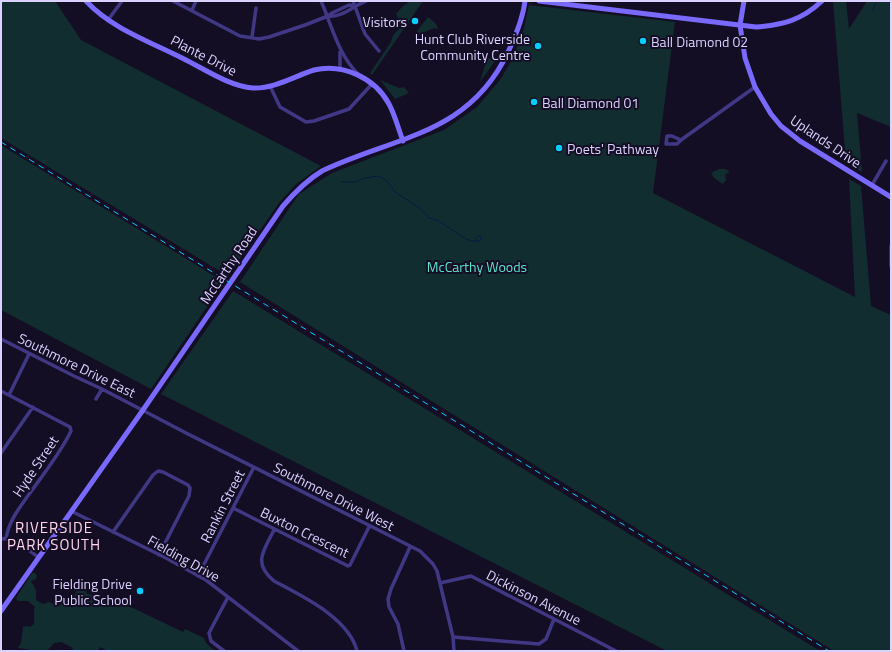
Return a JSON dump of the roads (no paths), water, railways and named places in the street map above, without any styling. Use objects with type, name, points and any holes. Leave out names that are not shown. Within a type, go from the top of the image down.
[{"type":"street","name":"Plante Drive","points":[[86,1],[95,11],[126,31],[237,86],[254,88],[270,86],[316,70],[340,69],[359,76],[381,92],[389,103],[403,140]]},
{"type":"street","points":[[108,20],[122,1]]},
{"type":"street","points":[[173,1],[240,36],[259,38],[269,37],[328,16],[349,5],[355,6],[366,1]]},
{"type":"street","points":[[192,10],[196,1]]},
{"type":"street","points":[[321,1],[328,16],[340,51],[351,68],[359,76]]},
{"type":"street","points":[[354,1],[365,34],[379,51]]},
{"type":"street","name":"McCarthy Road","points":[[1,612],[294,192],[322,171],[439,125],[462,110],[483,90],[503,62],[517,30],[525,1]]},
{"type":"street","points":[[539,1],[756,27],[787,22],[808,11],[822,1]]},
{"type":"street","name":"Uplands Drive","points":[[744,1],[740,25],[745,58],[755,88],[768,109],[781,126],[817,152],[891,198]]},
{"type":"street","points":[[252,37],[256,8]]},
{"type":"street","points":[[340,51],[340,69]]},
{"type":"street","points":[[270,86],[280,107],[306,122],[314,121],[349,109],[372,84]]},
{"type":"street","points":[[681,140],[755,88]]},
{"type":"street","points":[[872,185],[886,162]]},
{"type":"street","points":[[891,246],[891,266]]},
{"type":"street","name":"Southmore Drive East","points":[[1,340],[143,410]]},
{"type":"street","points":[[9,395],[29,354]]},
{"type":"street","points":[[96,399],[102,389]]},
{"type":"street","points":[[1,391],[33,407],[1,453]]},
{"type":"street","name":"Hyde Street","points":[[6,538],[7,530],[16,512],[62,447],[71,431],[70,427],[33,407]]},
{"type":"street","name":"Southmore Drive West","points":[[143,410],[254,468],[420,551],[433,564],[440,583],[453,637],[454,651]]},
{"type":"street","name":"Rankin Street","points":[[198,576],[254,468]]},
{"type":"street","points":[[113,532],[153,474],[158,471],[163,472],[188,485],[190,488],[189,496],[159,555]]},
{"type":"street","name":"Buxton Crescent","points":[[233,508],[348,566],[350,565],[370,527]]},
{"type":"street","name":"Fielding Drive","points":[[71,511],[198,576],[298,651]]},
{"type":"street","points":[[274,530],[263,551],[261,560],[262,568],[274,581],[333,616],[355,641],[357,651]]},
{"type":"street","points":[[1,539],[6,538],[38,557]]},
{"type":"street","points":[[404,651],[398,624],[389,607],[388,599],[410,547]]},
{"type":"street","name":"Dickinson Avenue","points":[[440,583],[470,576],[616,651]]},
{"type":"street","points":[[224,651],[211,641],[209,633],[228,597]]},
{"type":"street","points":[[453,637],[539,644],[546,639],[554,620]]},
{"type":"waterway","points":[[872,11],[877,1]]},
{"type":"waterway","points":[[342,182],[355,182],[365,178],[379,176],[388,182],[395,192],[421,209],[429,218],[437,220],[466,239],[472,241],[478,241],[481,237],[478,236],[474,241]]},
{"type":"railway","points":[[1,142],[829,651]]},
{"type":"place","name":"Visitors","points":[[415,21]]},
{"type":"place","name":"Ball Diamond 02","points":[[643,41]]},
{"type":"place","name":"Hunt Club Riverside Community Centre","points":[[538,46]]},
{"type":"place","name":"Ball Diamond 01","points":[[534,102]]},
{"type":"place","name":"Poets' Pathway","points":[[559,148]]},
{"type":"place","name":"Fielding Drive Public School","points":[[140,591]]},
{"type":"district","name":"RIVERSIDE PARK SOUTH","points":[[54,536]]},
{"type":"park label","name":"McCarthy Woods","points":[[477,266]]}]
